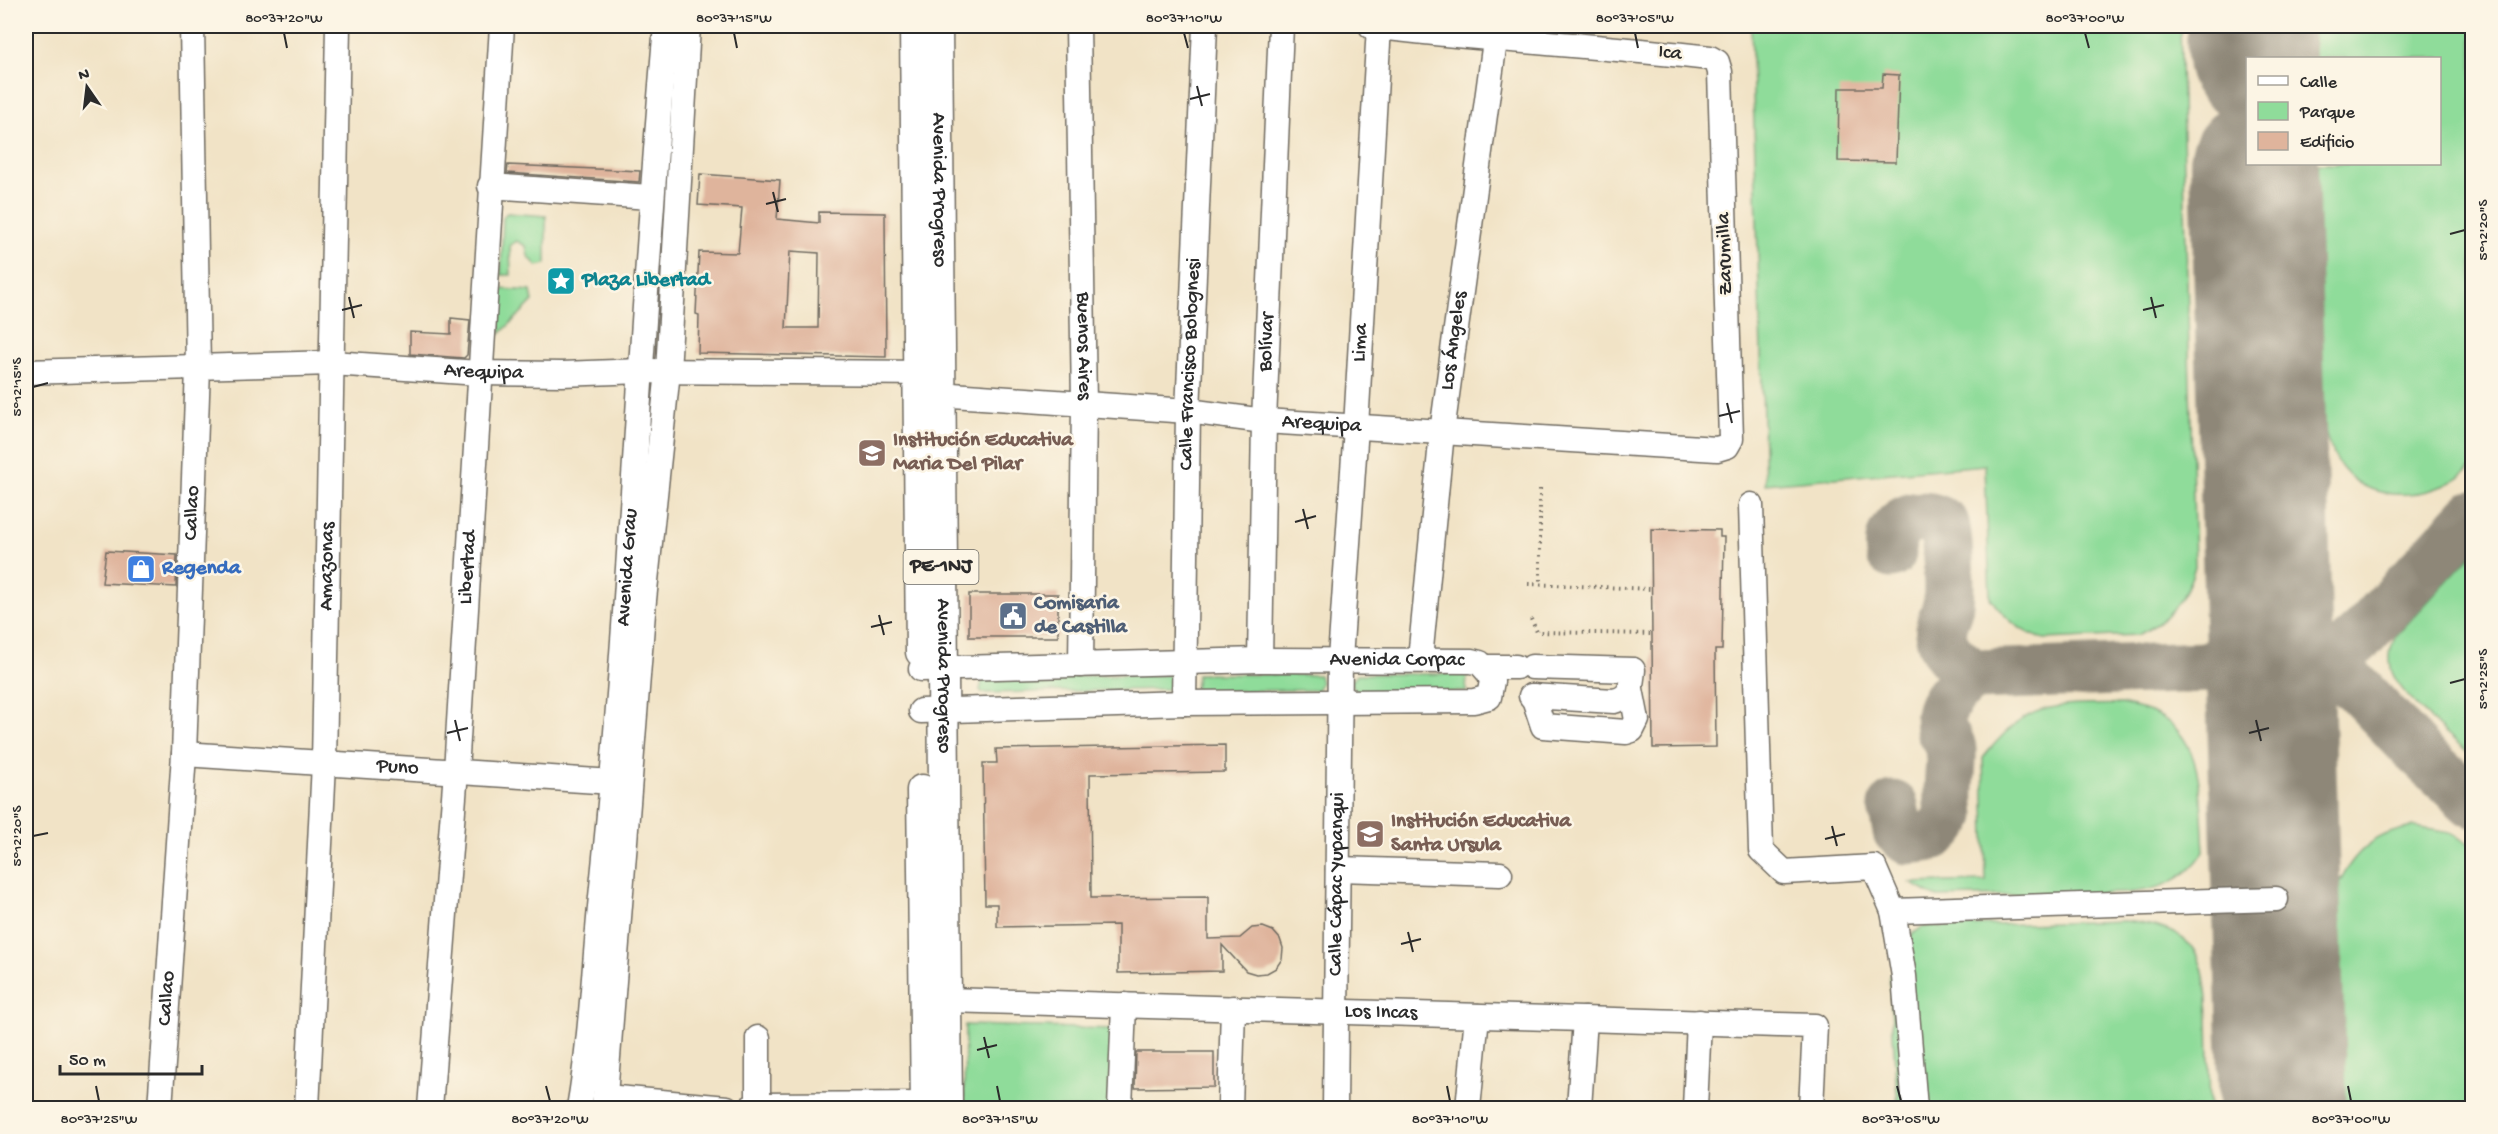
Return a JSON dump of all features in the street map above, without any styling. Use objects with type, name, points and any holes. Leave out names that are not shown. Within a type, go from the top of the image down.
[{"type":"main road","name":"Avenida Progreso","points":[[915,26],[929,383]]},
{"type":"main road","name":"Avenida Progreso","points":[[933,1107],[929,383],[937,26]]},
{"type":"main road","name":"Avenida Progreso","points":[[932,711],[947,1000],[933,1107]]},
{"type":"street","name":"Callao","points":[[160,1108],[184,754],[198,368],[192,26]]},
{"type":"street","name":"Amazonas","points":[[307,1108],[324,764],[338,26]]},
{"type":"street","name":"Libertad","points":[[430,1108],[456,771],[490,186],[502,26]]},
{"type":"street","name":"Avenida Grau","points":[[579,1108],[613,782],[642,370],[650,197],[666,26]]},
{"type":"street","name":"Avenida Grau","points":[[605,1103],[644,600],[668,371],[688,26]]},
{"type":"street","name":"Buenos Aires","points":[[1078,26],[1084,403],[1081,665]]},
{"type":"street","name":"Calle Francisco Bolognesi","points":[[1184,703],[1188,411],[1205,26]]},
{"type":"street","name":"Bolívar","points":[[1260,660],[1264,421],[1281,26]]},
{"type":"street","name":"Ica","points":[[1376,26],[1497,33],[1613,36],[1710,58],[1717,62]]},
{"type":"street","name":"Lima","points":[[1340,659],[1356,427],[1376,26]]},
{"type":"street","name":"Los Ángeles","points":[[1420,659],[1442,432],[1497,33]]},
{"type":"street","name":"Zarumilla","points":[[1717,62],[1720,72],[1731,438],[1726,446]]},
{"type":"street","points":[[490,186],[650,197]]},
{"type":"street","name":"Arequipa","points":[[26,372],[332,363],[479,373],[562,374],[668,371],[929,383],[1084,403],[1188,411],[1264,421],[1717,449],[1726,446]]},
{"type":"street","points":[[1751,505],[1761,850],[1784,872],[1874,867],[1893,911],[1904,976],[1915,1108]]},
{"type":"street","name":"Calle Cápac Yupanqui","points":[[1335,1108],[1340,659]]},
{"type":"street","name":"Avenida Corpac","points":[[931,669],[1260,660],[1420,659],[1472,661],[1485,667],[1492,681],[1489,697],[1474,701],[1184,703],[932,711]]},
{"type":"street","points":[[1485,667],[1633,670],[1631,689],[1637,720],[1632,730],[1626,732],[1552,729],[1543,726],[1526,696]]},
{"type":"street","points":[[1489,697],[1526,696],[1614,700],[1625,698],[1631,689]]},
{"type":"street","name":"Puno","points":[[184,754],[613,782]]},
{"type":"street","points":[[1338,869],[1500,874]]},
{"type":"street","points":[[1893,911],[2276,899]]},
{"type":"street","name":"Los Incas","points":[[947,1000],[1815,1026],[1811,1108]]},
{"type":"street","points":[[1120,1108],[1124,1005]]},
{"type":"street","points":[[1230,1108],[1233,1008]]},
{"type":"street","points":[[1468,1108],[1477,1016]]},
{"type":"street","points":[[1580,1108],[1585,1019]]},
{"type":"street","points":[[1695,1108],[1699,1022]]},
{"type":"street","points":[[758,1038],[754,1107],[933,1107]]},
{"type":"street","points":[[605,1103],[727,1108]]},
{"type":"path","points":[[2469,26],[2472,47]]},
{"type":"path","points":[[1540,489],[1540,585]]},
{"type":"path","points":[[1528,584],[1652,589]]},
{"type":"path","points":[[1531,619],[1537,632],[1652,634]]},
{"type":"green space","points":[[1751,26],[2180,26],[2195,566],[2187,588],[2174,608],[2148,630],[2137,635],[2045,639],[2021,629],[2001,612],[1990,598],[1985,465],[1765,484]]},
{"type":"green space","points":[[2311,26],[2472,26],[2472,466],[2459,477],[2426,491],[2390,494],[2356,481],[2338,462],[2328,440],[2321,408],[2315,165],[2441,165],[2441,57],[2312,57]]},
{"type":"green space","points":[[507,213],[546,216],[546,264],[537,266],[528,256],[526,246],[517,241],[510,245],[511,275],[501,275],[503,217]]},
{"type":"green space","points":[[501,289],[531,291],[533,301],[500,334]]},
{"type":"green space","points":[[2472,554],[2472,756],[2406,693],[2392,672],[2390,658],[2396,636]]},
{"type":"green space","points":[[1197,674],[1319,675],[1321,683],[1317,690],[1198,691],[1195,690]]},
{"type":"green space","points":[[1357,674],[1467,674],[1466,692],[1356,691],[1351,682]]},
{"type":"green space","points":[[1169,675],[1173,682],[1169,689],[983,693],[980,690],[983,677]]},
{"type":"green space","points":[[2122,704],[2153,713],[2171,724],[2183,738],[2192,754],[2200,793],[2204,852],[2188,871],[2160,887],[2125,893],[1935,897],[1911,883],[1986,881],[1983,758],[2014,725],[2029,715],[2059,707]]},
{"type":"green space","points":[[2415,827],[2450,833],[2472,845],[2472,1108],[2343,1108],[2337,888],[2350,864],[2367,846],[2388,834]]},
{"type":"green space","points":[[2125,921],[2168,930],[2193,948],[2200,962],[2207,998],[2210,1108],[1898,1108],[1889,977],[1913,934],[1922,927]]},
{"type":"green space","points":[[965,1025],[1116,1029],[1111,1108],[964,1108]]},
{"type":"building","points":[[1883,74],[1899,75],[1896,162],[1838,161],[1839,88],[1882,88]]},
{"type":"building","points":[[508,165],[640,171],[639,182],[507,173]]},
{"type":"building","points":[[700,174],[780,180],[777,219],[819,223],[819,212],[885,213],[886,357],[698,353],[699,315],[696,314],[699,252],[738,253],[742,208],[698,205]],"holes":[[[790,251],[819,253],[818,328],[786,328]]]},
{"type":"building","points":[[451,318],[470,320],[467,355],[464,358],[410,354],[410,332],[451,334]]},
{"type":"building","points":[[1651,529],[1720,530],[1720,537],[1724,537],[1722,650],[1715,650],[1716,747],[1653,748]]},
{"type":"building","name":"Regenda","points":[[106,551],[177,555],[176,587],[102,583]]},
{"type":"building","name":"Comisaria de Castilla","points":[[969,594],[1058,594],[1058,637],[969,637]]},
{"type":"building","points":[[1225,745],[1225,772],[1090,774],[1091,898],[1208,897],[1208,939],[1240,938],[1252,928],[1263,927],[1273,931],[1280,939],[1283,948],[1282,959],[1276,968],[1267,973],[1256,974],[1246,971],[1222,945],[1222,971],[1118,973],[1118,925],[997,927],[997,904],[985,904],[983,763],[997,763],[996,749]]},
{"type":"building","points":[[1136,1052],[1214,1052],[1214,1087],[1135,1088]]},
{"type":"taxiway","points":[[2317,667],[2341,654],[2358,639],[2472,516]]},
{"type":"taxiway","points":[[1891,553],[1894,533],[1907,521],[1925,517],[1944,524],[1948,551],[1949,597],[1941,635],[1950,655],[1974,675]]},
{"type":"taxiway","points":[[1893,806],[1898,831],[1907,839],[1922,838],[1937,832],[1950,815],[1951,749],[1942,731],[1940,719],[1950,697],[1974,675],[2269,665],[2317,667],[2336,674],[2356,687],[2418,752],[2472,802]]},
{"type":"runway","points":[[2250,26],[2251,57]]},
{"type":"runway","points":[[2254,165],[2283,1108]]},
{"type":"place","name":"Plaza Libertad","points":[[561,281]]},
{"type":"place","name":"Institución Educativa Maria Del Pilar","points":[[872,453]]},
{"type":"place","name":"Regenda","points":[[141,569]]},
{"type":"place","name":"Comisaria de Castilla","points":[[1013,616]]},
{"type":"place","name":"Institución Educativa Santa Ursula","points":[[1370,834]]}]
